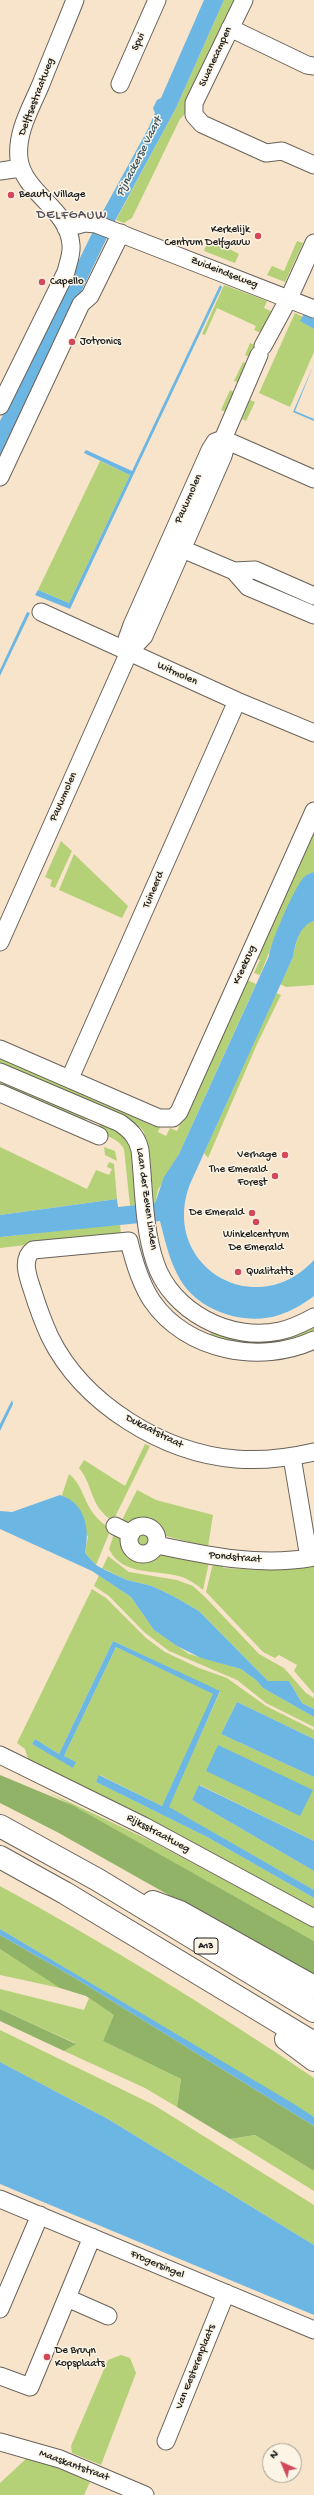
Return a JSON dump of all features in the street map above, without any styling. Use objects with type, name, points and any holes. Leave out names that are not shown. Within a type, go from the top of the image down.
[{"type":"highway","name":"A13","points":[[0,1826],[98,1880],[314,2011]]},
{"type":"highway","name":"A13","points":[[0,1857],[65,1893],[314,2043]]},
{"type":"highway","name":"A13","points":[[98,1880],[180,1912],[314,1987]]},
{"type":"highway","name":"A13","points":[[204,1978],[314,2060]]},
{"type":"street","name":"Delftsestraatweg","points":[[0,406],[66,272],[71,245],[66,228],[57,213],[28,181],[21,168],[19,146],[22,130],[76,0]]},
{"type":"street","name":"Spui","points":[[120,84],[157,0]]},
{"type":"street","name":"Swanecampen","points":[[244,0],[194,104],[194,115],[202,124],[266,153],[282,150],[314,165]]},
{"type":"street","points":[[230,28],[307,65],[314,66]]},
{"type":"street","points":[[0,171],[21,168]]},
{"type":"street","name":"Zuideindseweg","points":[[66,228],[85,222],[109,229],[314,309]]},
{"type":"street","points":[[0,477],[80,304],[90,296],[109,229]]},
{"type":"street","name":"Pauwmolen","points":[[0,942],[129,652],[127,639],[132,625],[176,546],[210,450],[216,442],[222,439],[261,350],[289,298],[314,243]]},
{"type":"street","points":[[222,439],[314,479]]},
{"type":"street","points":[[176,546],[234,571],[248,587],[314,615]]},
{"type":"street","points":[[234,571],[255,570],[314,596]]},
{"type":"street","name":"Witmolen","points":[[41,612],[237,701],[314,733]]},
{"type":"street","name":"Tuineerd","points":[[70,1078],[237,701]]},
{"type":"street","name":"Kreekrug","points":[[70,1078],[159,1118],[173,1118],[179,1112],[314,811]]},
{"type":"street","points":[[0,1049],[70,1078]]},
{"type":"street","name":"Laan der Zeven Linden","points":[[0,1072],[120,1123],[131,1130],[138,1140],[151,1248],[162,1276],[180,1301],[206,1319],[223,1328],[258,1333],[280,1331],[298,1326],[314,1317]]},
{"type":"street","points":[[0,1094],[92,1133],[95,1112]]},
{"type":"street","name":"Laan der Zeven Linden","points":[[129,1241],[138,1271],[152,1301],[164,1315],[180,1328],[203,1341],[230,1350],[259,1353],[284,1350],[314,1340]]},
{"type":"street","name":"Dukaatstraat","points":[[129,1241],[33,1250],[27,1256],[26,1266],[39,1311],[51,1338],[62,1357],[96,1396],[116,1413],[138,1427],[183,1448],[206,1455],[236,1459],[264,1460],[292,1457],[314,1452]]},
{"type":"street","points":[[292,1457],[311,1557]]},
{"type":"street","name":"Pondstraat","points":[[115,1526],[131,1534],[136,1528],[149,1527],[157,1536],[157,1545],[212,1557],[251,1561],[311,1557]]},
{"type":"street","name":"Rijksstraatweg","points":[[0,1755],[144,1826],[314,1918]]},
{"type":"street","name":"Frogersingel","points":[[0,2199],[314,2330]]},
{"type":"street","points":[[0,2309],[40,2215]]},
{"type":"street","points":[[0,2376],[30,2387],[92,2237]]},
{"type":"street","name":"Van Eesterenplaats","points":[[166,2441],[226,2293]]},
{"type":"street","points":[[67,2298],[108,2316]]},
{"type":"street","name":"Maaskantstraat","points":[[0,2442],[60,2459],[145,2495]]},
{"type":"green space","points":[[224,0],[239,0],[187,112],[180,119],[132,218],[124,223],[116,220],[176,108]]},
{"type":"green space","points":[[209,238],[239,254],[235,263],[204,251]]},
{"type":"green space","points":[[297,241],[303,243],[285,282],[267,275],[272,266],[284,271]]},
{"type":"green space","points":[[224,285],[267,301],[264,308],[271,311],[261,333],[254,330],[256,326],[217,308],[205,335],[202,334]]},
{"type":"green space","points":[[295,313],[303,317],[301,321],[314,329],[314,352],[290,407],[259,393]]},
{"type":"green space","points":[[250,343],[259,347],[254,359],[245,355]]},
{"type":"green space","points":[[243,362],[248,364],[239,383],[234,381]]},
{"type":"green space","points":[[230,390],[234,392],[226,412],[221,410]]},
{"type":"green space","points":[[250,400],[255,402],[246,421],[242,419]]},
{"type":"green space","points":[[100,461],[130,475],[69,603],[38,590]]},
{"type":"green space","points":[[314,821],[314,872],[307,877],[299,887],[291,901],[260,975],[254,973],[260,960],[254,957]]},
{"type":"green space","points":[[61,841],[72,851],[55,888],[50,886],[52,880],[45,877]]},
{"type":"green space","points":[[74,854],[128,906],[122,918],[59,890]]},
{"type":"green space","points":[[314,921],[314,985],[286,987],[280,984],[292,959],[299,935],[309,923]]},
{"type":"green space","points":[[245,979],[256,984],[179,1154],[158,1190],[155,1203],[151,1203],[144,1132],[140,1127],[0,1065],[0,1058],[58,1084],[60,1080],[75,1087],[74,1091],[110,1107],[112,1103],[127,1109],[125,1113],[153,1126],[155,1122],[161,1125],[158,1132],[166,1136],[170,1128],[177,1131]]},
{"type":"green space","points":[[276,993],[281,995],[257,1044],[208,1158],[204,1153]]},
{"type":"green space","points":[[0,1077],[87,1116],[83,1126],[0,1085]]},
{"type":"green space","points":[[102,1123],[124,1135],[133,1146],[140,1205],[130,1206],[124,1149],[115,1140],[94,1131]]},
{"type":"green space","points":[[0,1147],[87,1189],[96,1170],[109,1175],[112,1169],[107,1167],[109,1162],[114,1164],[117,1199],[0,1215]]},
{"type":"green space","points":[[104,1147],[115,1151],[117,1161],[105,1155]]},
{"type":"green space","points":[[120,1224],[121,1234],[0,1248],[0,1237]]},
{"type":"green space","points":[[314,1323],[314,1334],[286,1341],[250,1343],[209,1337],[213,1329]]},
{"type":"green space","points":[[145,1444],[150,1446],[113,1521],[100,1509],[84,1475],[79,1468],[84,1460],[125,1486]]},
{"type":"green space","points":[[69,1474],[79,1486],[95,1515],[111,1529],[96,1565],[85,1553],[88,1537],[62,1495]]},
{"type":"green space","points":[[137,1490],[156,1500],[213,1515],[208,1547],[166,1536],[161,1526],[150,1517],[134,1520],[127,1526],[122,1520]]},
{"type":"green space","points":[[115,1531],[123,1534],[126,1548],[130,1554],[140,1561],[153,1559],[159,1554],[209,1562],[203,1590],[182,1577],[131,1568],[123,1564],[115,1558],[109,1549]]},
{"type":"green space","points":[[144,1532],[149,1534],[151,1539],[149,1544],[144,1546],[139,1544],[137,1539],[139,1534]]},
{"type":"green space","points":[[108,1556],[129,1572],[177,1580],[193,1586],[259,1654],[284,1668],[306,1693],[314,1698],[314,1709],[302,1703],[289,1681],[268,1681],[199,1611],[152,1586],[127,1580],[104,1569],[100,1576],[131,1597],[154,1630],[189,1654],[241,1669],[256,1680],[263,1688],[314,1717],[314,1727],[266,1703],[237,1680],[169,1651],[144,1632],[109,1596],[94,1586]]},
{"type":"green space","points":[[213,1563],[223,1564],[223,1568],[254,1569],[285,1568],[305,1563],[306,1567],[314,1565],[314,1694],[294,1671],[297,1665],[279,1655],[275,1658],[263,1652],[206,1592]]},
{"type":"green space","points":[[92,1589],[106,1598],[146,1638],[165,1652],[199,1668],[227,1678],[266,1706],[314,1730],[314,1739],[237,1702],[221,1734],[314,1777],[314,1841],[200,1785],[192,1800],[314,1871],[314,1890],[168,1807],[220,1692],[113,1641],[59,1754],[35,1739],[32,1744],[73,1767],[64,1756],[116,1647],[214,1694],[162,1806],[100,1775],[96,1782],[207,1837],[314,1898],[314,1912],[29,1762],[25,1749],[17,1743]]},
{"type":"green space","points":[[0,1775],[72,1805],[314,1941],[314,1977],[57,1832],[0,1803]]},
{"type":"green space","points":[[46,1791],[153,1842],[314,1928],[314,1941]]},
{"type":"green space","points":[[0,1886],[159,1978],[314,2078],[314,2117],[0,1929]]},
{"type":"green space","points":[[0,1935],[75,1978],[314,2126],[314,2171],[255,2135],[230,2139],[177,2107],[181,2079],[103,2041],[114,2015],[86,1996],[60,1988],[0,1949]]},
{"type":"green space","points":[[0,1949],[58,1986],[60,1988],[0,1975]]},
{"type":"green space","points":[[0,1989],[84,2010],[89,1998],[115,2015],[103,2041],[181,2079],[177,2107],[145,2088],[64,2051],[75,2043],[0,2009]]},
{"type":"green space","points":[[0,2009],[76,2044],[64,2051],[0,2021]]},
{"type":"green space","points":[[0,2030],[154,2105],[314,2205],[314,2245],[108,2119],[0,2062]]},
{"type":"green space","points":[[255,2135],[314,2171],[314,2191],[230,2139]]},
{"type":"green space","points":[[121,2355],[130,2358],[136,2373],[101,2465],[72,2453],[71,2446],[108,2360]]},
{"type":"green space","points":[[29,2456],[90,2482],[84,2495],[0,2495],[0,2483]]},
{"type":"water","name":"Pijnackerse Vaart","points":[[204,0],[224,0],[176,108],[115,221],[0,461],[0,421],[102,213],[148,129],[155,113],[153,108],[157,100],[161,98]]},
{"type":"water","points":[[220,285],[222,287],[70,609],[35,595],[38,590],[69,603],[130,475],[84,453],[86,450],[132,471]]},
{"type":"water","points":[[304,314],[314,319],[314,329],[300,321]]},
{"type":"water","points":[[314,364],[295,411],[314,419],[314,421],[293,412]]},
{"type":"water","points":[[27,612],[30,613],[0,676],[0,670]]},
{"type":"water","points":[[314,872],[314,921],[309,923],[299,935],[293,957],[190,1184],[184,1213],[188,1239],[200,1261],[218,1276],[241,1285],[265,1287],[290,1278],[314,1260],[314,1296],[288,1311],[266,1318],[252,1319],[238,1317],[225,1314],[212,1308],[189,1292],[181,1281],[171,1259],[160,1221],[0,1237],[0,1215],[117,1199],[118,1207],[155,1203],[164,1177],[179,1154],[269,956],[273,940],[289,904],[303,878]]},
{"type":"water","points":[[12,1400],[13,1404],[0,1431],[0,1424]]},
{"type":"water","points":[[60,1495],[76,1504],[81,1511],[84,1518],[87,1535],[85,1553],[96,1565],[127,1580],[152,1586],[199,1611],[268,1681],[289,1681],[302,1703],[314,1709],[314,1717],[263,1688],[256,1680],[241,1669],[201,1658],[177,1646],[154,1630],[131,1597],[92,1571],[0,1529],[0,1511],[12,1512]]},
{"type":"water","points":[[113,1641],[220,1691],[169,1807],[314,1890],[314,1898],[207,1837],[96,1782],[99,1775],[162,1806],[213,1694],[116,1647],[64,1756],[76,1762],[73,1768],[32,1744],[35,1739],[59,1754]]},
{"type":"water","points":[[237,1702],[314,1739],[314,1777],[221,1734]]},
{"type":"water","points":[[218,1745],[313,1790],[300,1816],[206,1771]]},
{"type":"water","points":[[199,1785],[314,1841],[314,1871],[192,1800]]},
{"type":"water","points":[[0,1929],[294,2104],[314,2117],[314,2126],[75,1978],[0,1935]]},
{"type":"water","points":[[0,2062],[108,2119],[314,2245],[314,2315],[0,2184]]},
{"type":"place","name":"Beauty Village","points":[[11,195]]},
{"type":"place","name":"Kerkelijk Centrum Delfgauw","points":[[258,236]]},
{"type":"place","name":"Capello","points":[[42,282]]},
{"type":"place","name":"Jotronics","points":[[72,342]]},
{"type":"place","name":"Verhage","points":[[285,1155]]},
{"type":"place","name":"The Emerald Forest","points":[[275,1176]]},
{"type":"place","name":"De Emerald","points":[[252,1213]]},
{"type":"place","name":"Winkelcentrum De Emerald","points":[[256,1222]]},
{"type":"place","name":"Qualitatts","points":[[238,1272]]},
{"type":"place","name":"De Bruyn Kopsplaats","points":[[47,2357]]},
{"type":"district","name":"DELFGAUW","points":[[72,216]]}]
